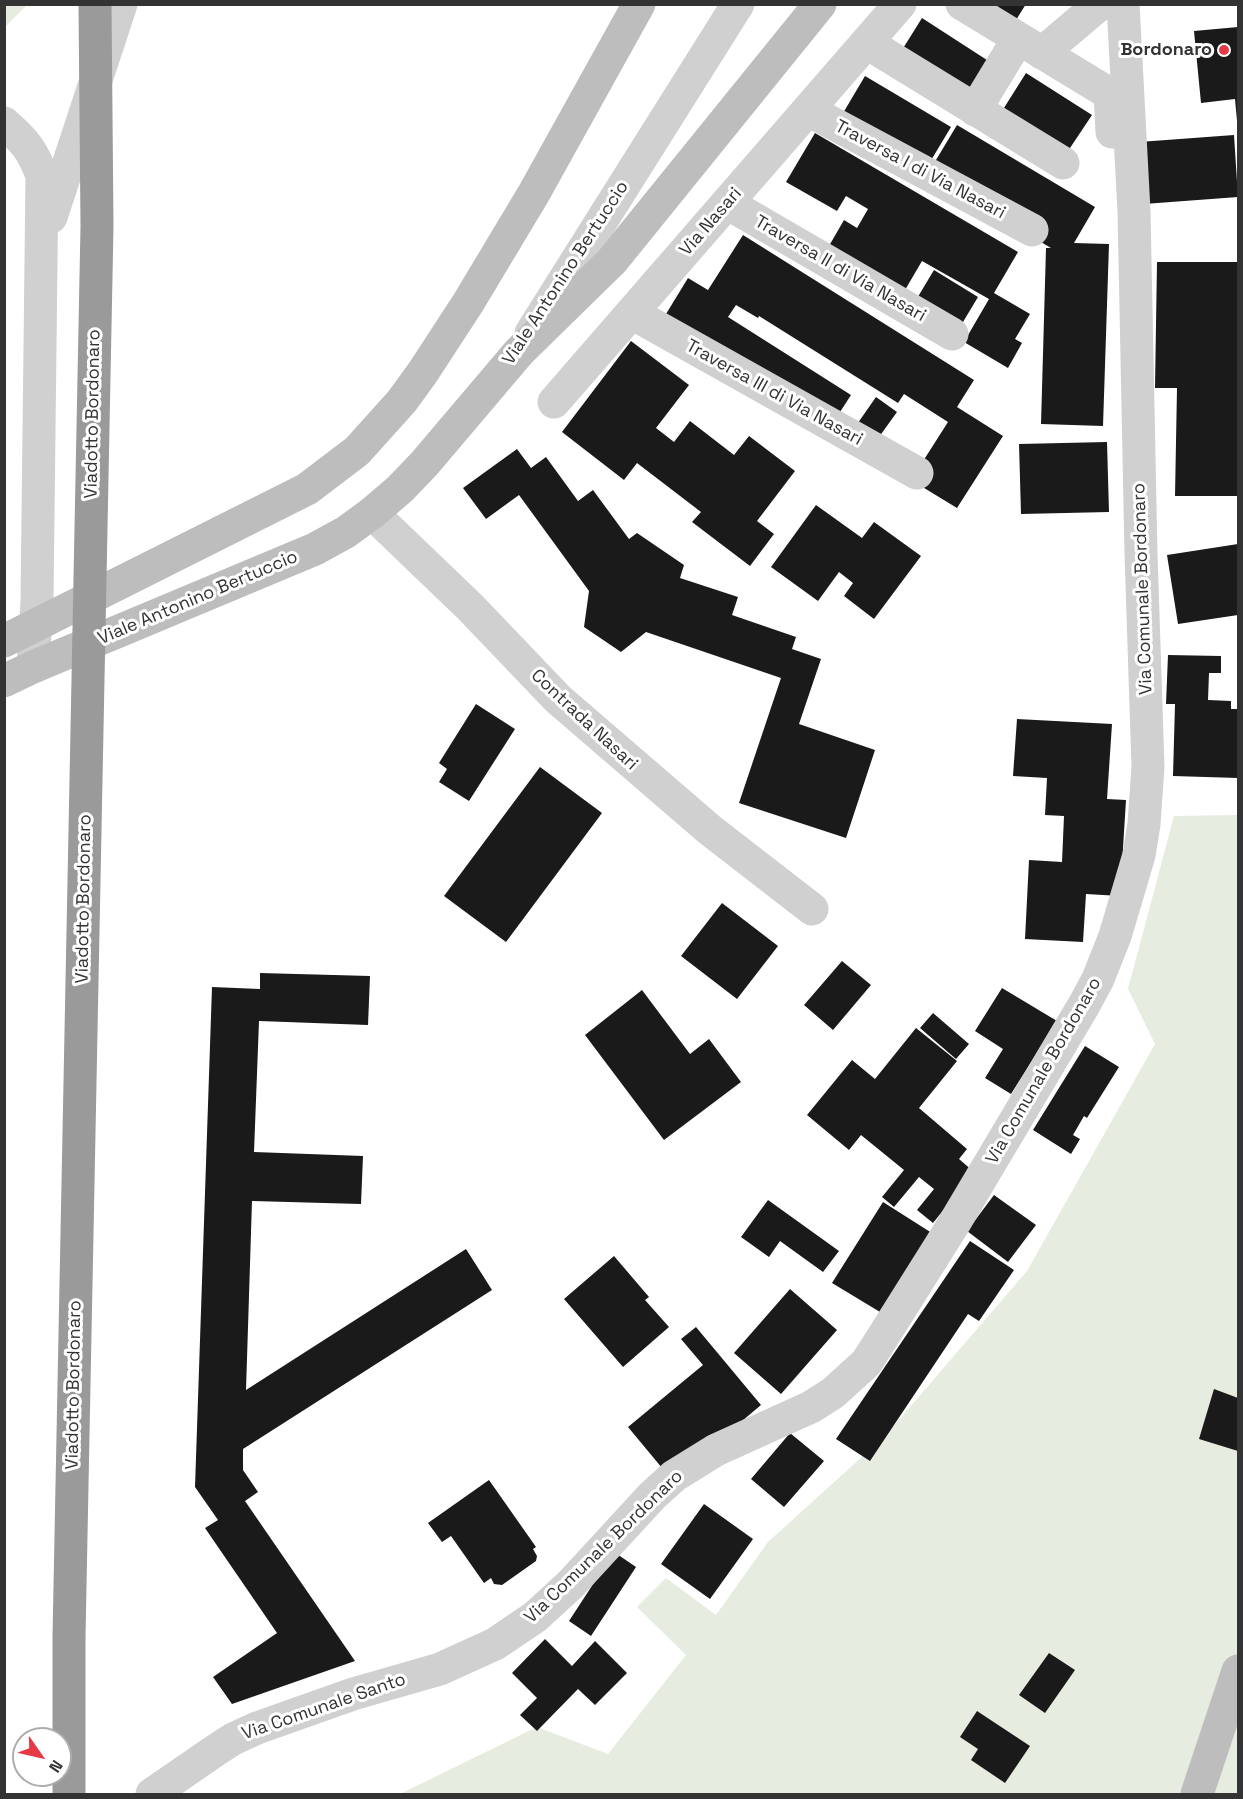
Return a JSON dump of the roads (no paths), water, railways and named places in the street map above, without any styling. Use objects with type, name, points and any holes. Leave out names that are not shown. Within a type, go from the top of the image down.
[{"type":"highway","name":"Viadotto Bordonaro","points":[[69,1794],[69,1636],[97,238],[95,4]]},
{"type":"street","points":[[42,245],[121,4]]},
{"type":"street","points":[[4,641],[307,489],[357,451],[402,401],[461,313],[534,194],[639,4]]},
{"type":"street","name":"Viale Antonino Bertuccio","points":[[19,674],[315,549],[346,532],[400,489],[519,352],[738,4]]},
{"type":"street","points":[[519,352],[612,261],[820,4]]},
{"type":"street","name":"Via Nasari","points":[[554,402],[900,4]]},
{"type":"street","points":[[962,4],[1110,94],[1114,194],[1134,211]]},
{"type":"street","points":[[975,110],[1030,46],[1100,4]]},
{"type":"street","name":"Via Comunale Bordonaro","points":[[440,1669],[495,1644],[535,1617],[571,1584],[652,1496],[674,1476],[716,1450],[811,1407],[832,1393],[866,1363],[955,1222],[1098,979],[1115,936],[1138,855],[1144,824],[1148,778],[1134,211],[1123,4]]},
{"type":"street","points":[[867,43],[1063,163]]},
{"type":"street","name":"Traversa I di Via Nasari","points":[[808,110],[1032,230]]},
{"type":"street","points":[[4,123],[21,138],[35,156],[42,176],[35,626],[19,674]]},
{"type":"street","name":"Traversa II di Via Nasari","points":[[727,203],[952,334]]},
{"type":"street","name":"Traversa III di Via Nasari","points":[[632,313],[917,473]]},
{"type":"street","name":"Contrada Nasari","points":[[372,513],[470,607],[558,699],[710,830],[812,909]]},
{"type":"street","name":"Via Comunale Santo","points":[[152,1794],[233,1739],[257,1728],[353,1694],[440,1669]]},
{"type":"street","points":[[1197,1794],[1239,1671]]},
{"type":"place","name":"Bordonaro","points":[[1224,50]]}]
